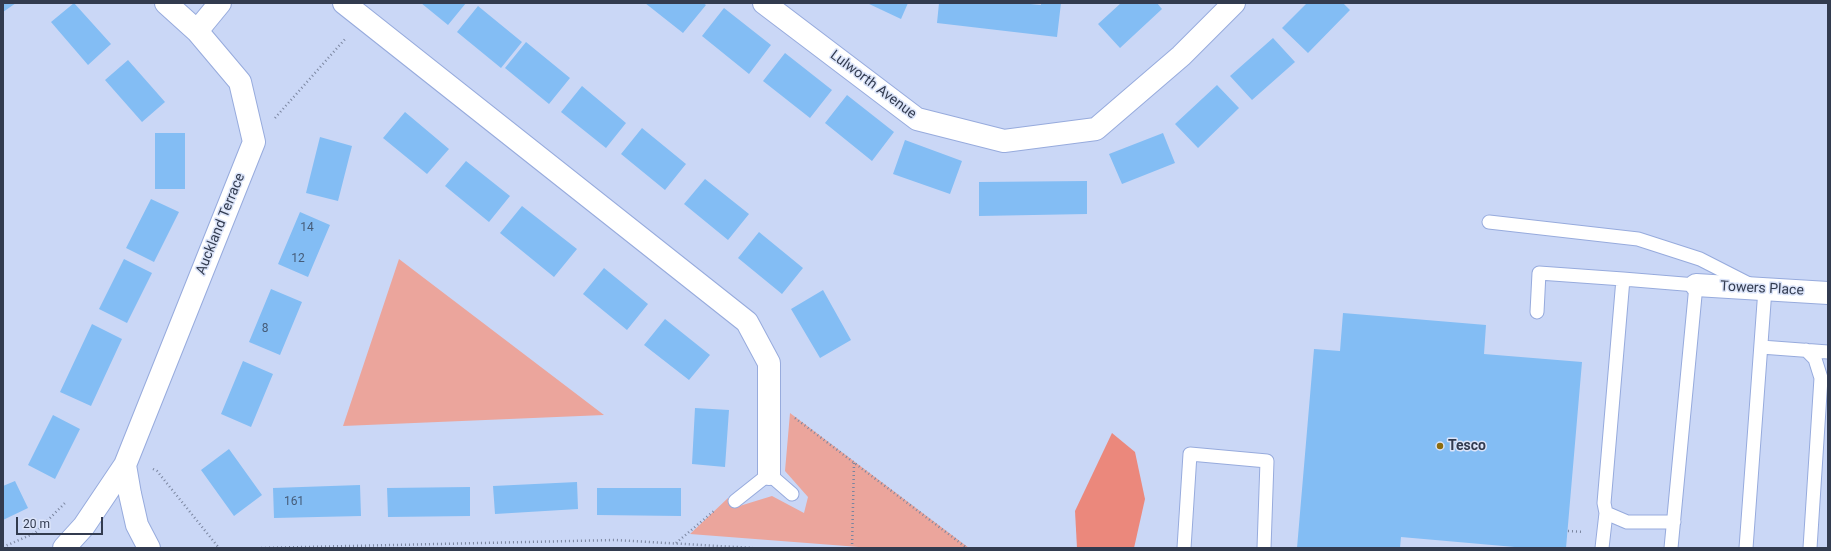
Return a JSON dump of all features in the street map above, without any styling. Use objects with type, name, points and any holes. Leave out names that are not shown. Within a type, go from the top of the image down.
[{"type":"street","points":[[166,3],[197,31],[240,82],[254,142]]},
{"type":"street","points":[[197,31],[220,3]]},
{"type":"street","points":[[344,3],[747,322],[769,363],[771,399],[770,474]]},
{"type":"street","name":"Lulworth Avenue","points":[[764,3],[917,119],[1004,141],[1096,129],[1181,56],[1234,3]]},
{"type":"street","name":"Auckland Terrace","points":[[64,548],[84,526],[127,461],[254,142]]},
{"type":"street","name":"Towers Place","points":[[1696,285],[1828,293]]},
{"type":"street","points":[[127,461],[130,494],[137,525],[149,548]]},
{"type":"lane","points":[[1489,222],[1638,239],[1700,259],[1762,289],[1761,348],[1746,548]]},
{"type":"lane","points":[[1537,312],[1539,273],[1696,285],[1671,548]]},
{"type":"lane","points":[[1602,548],[1606,513],[1604,503],[1623,279]]},
{"type":"lane","points":[[1761,348],[1828,352]]},
{"type":"lane","points":[[1806,350],[1815,359],[1821,378],[1810,548]]},
{"type":"lane","points":[[1184,548],[1190,454],[1267,461],[1264,548]]},
{"type":"lane","points":[[735,501],[770,474],[792,494]]},
{"type":"lane","points":[[1606,513],[1627,522],[1674,522]]},
{"type":"path","points":[[254,142],[363,18]]},
{"type":"path","points":[[771,399],[967,548]]},
{"type":"path","points":[[127,461],[157,471],[219,548]]},
{"type":"path","points":[[852,548],[854,462]]},
{"type":"path","points":[[675,543],[730,498],[735,501]]},
{"type":"path","points":[[3,547],[35,533],[68,499]]},
{"type":"path","points":[[261,548],[615,540],[753,548]]},
{"type":"shaded area","points":[[399,259],[604,415],[343,426]]},
{"type":"shaded area","points":[[790,413],[969,548],[872,548],[690,534],[728,498],[733,508],[772,496],[804,513],[808,497],[785,471]]},
{"type":"shaded area","points":[[1112,433],[1135,452],[1145,499],[1134,548],[1077,548],[1075,511]]},
{"type":"building","points":[[3,3],[16,3],[3,12]]},
{"type":"building","points":[[74,3],[111,44],[88,65],[51,22]]},
{"type":"building","points":[[421,3],[466,3],[448,25]]},
{"type":"building","points":[[645,3],[703,3],[706,5],[683,33]]},
{"type":"building","points":[[867,3],[908,3],[901,19]]},
{"type":"building","points":[[939,3],[1020,3],[1041,5],[1041,3],[1061,3],[1057,37],[937,23]]},
{"type":"building","points":[[1121,3],[1157,3],[1162,9],[1120,48],[1098,24]]},
{"type":"building","points":[[1307,3],[1343,3],[1350,10],[1308,53],[1282,28]]},
{"type":"building","points":[[478,6],[522,42],[501,68],[457,32]]},
{"type":"building","points":[[724,8],[771,45],[749,74],[702,36]]},
{"type":"building","points":[[1273,38],[1295,62],[1252,100],[1230,76]]},
{"type":"building","points":[[526,42],[570,78],[549,104],[505,68]]},
{"type":"building","points":[[785,53],[832,90],[810,118],[763,81]]},
{"type":"building","points":[[128,60],[165,102],[142,122],[105,80]]},
{"type":"building","points":[[1217,85],[1239,108],[1198,148],[1175,124]]},
{"type":"building","points":[[582,86],[626,123],[606,148],[561,112]]},
{"type":"building","points":[[847,95],[894,132],[872,161],[825,123]]},
{"type":"building","points":[[405,112],[449,149],[427,174],[383,138]]},
{"type":"building","points":[[642,128],[686,164],[665,190],[621,154]]},
{"type":"building","points":[[155,133],[185,133],[185,189],[155,189]]},
{"type":"building","points":[[1163,133],[1175,163],[1122,184],[1109,154]]},
{"type":"building","points":[[320,137],[352,146],[338,201],[306,193]]},
{"type":"building","points":[[905,140],[962,161],[950,194],[893,174]]},
{"type":"building","points":[[466,161],[510,196],[489,222],[445,186]]},
{"type":"building","points":[[705,179],[749,214],[728,240],[684,204]]},
{"type":"building","points":[[1087,181],[1087,214],[979,216],[979,182]]},
{"type":"building","points":[[151,199],[179,212],[154,262],[126,248]]},
{"type":"building","points":[[522,206],[577,249],[554,277],[500,233]]},
{"type":"building","points":[[300,212],[330,225],[308,277],[278,264]]},
{"type":"building","points":[[759,232],[803,268],[782,294],[738,258]]},
{"type":"building","points":[[124,259],[152,273],[127,323],[99,309]]},
{"type":"building","points":[[604,268],[648,304],[627,330],[583,294]]},
{"type":"building","points":[[271,289],[302,302],[280,355],[249,342]]},
{"type":"building","points":[[823,290],[851,340],[820,358],[791,309]]},
{"type":"building","name":"Tesco","points":[[1343,313],[1486,325],[1484,354],[1582,362],[1566,548],[1526,548],[1401,537],[1400,548],[1297,548],[1314,349],[1340,351]]},
{"type":"building","points":[[665,319],[710,355],[689,380],[644,345]]},
{"type":"building","points":[[92,324],[122,339],[91,406],[60,392]]},
{"type":"building","points":[[243,361],[273,374],[251,427],[221,414]]},
{"type":"building","points":[[695,408],[729,410],[725,467],[692,464]]},
{"type":"building","points":[[53,415],[80,429],[55,479],[28,465]]},
{"type":"building","points":[[229,449],[262,495],[234,516],[201,470]]},
{"type":"building","points":[[15,481],[28,508],[3,520],[3,486]]},
{"type":"building","points":[[577,482],[578,509],[495,514],[493,486]]},
{"type":"building","points":[[360,485],[361,516],[274,518],[273,488]]},
{"type":"building","points":[[470,487],[470,516],[388,517],[387,488]]},
{"type":"building","points":[[597,488],[681,488],[681,516],[597,515]]},
{"type":"place","name":"Tesco","points":[[1440,446]]}]
